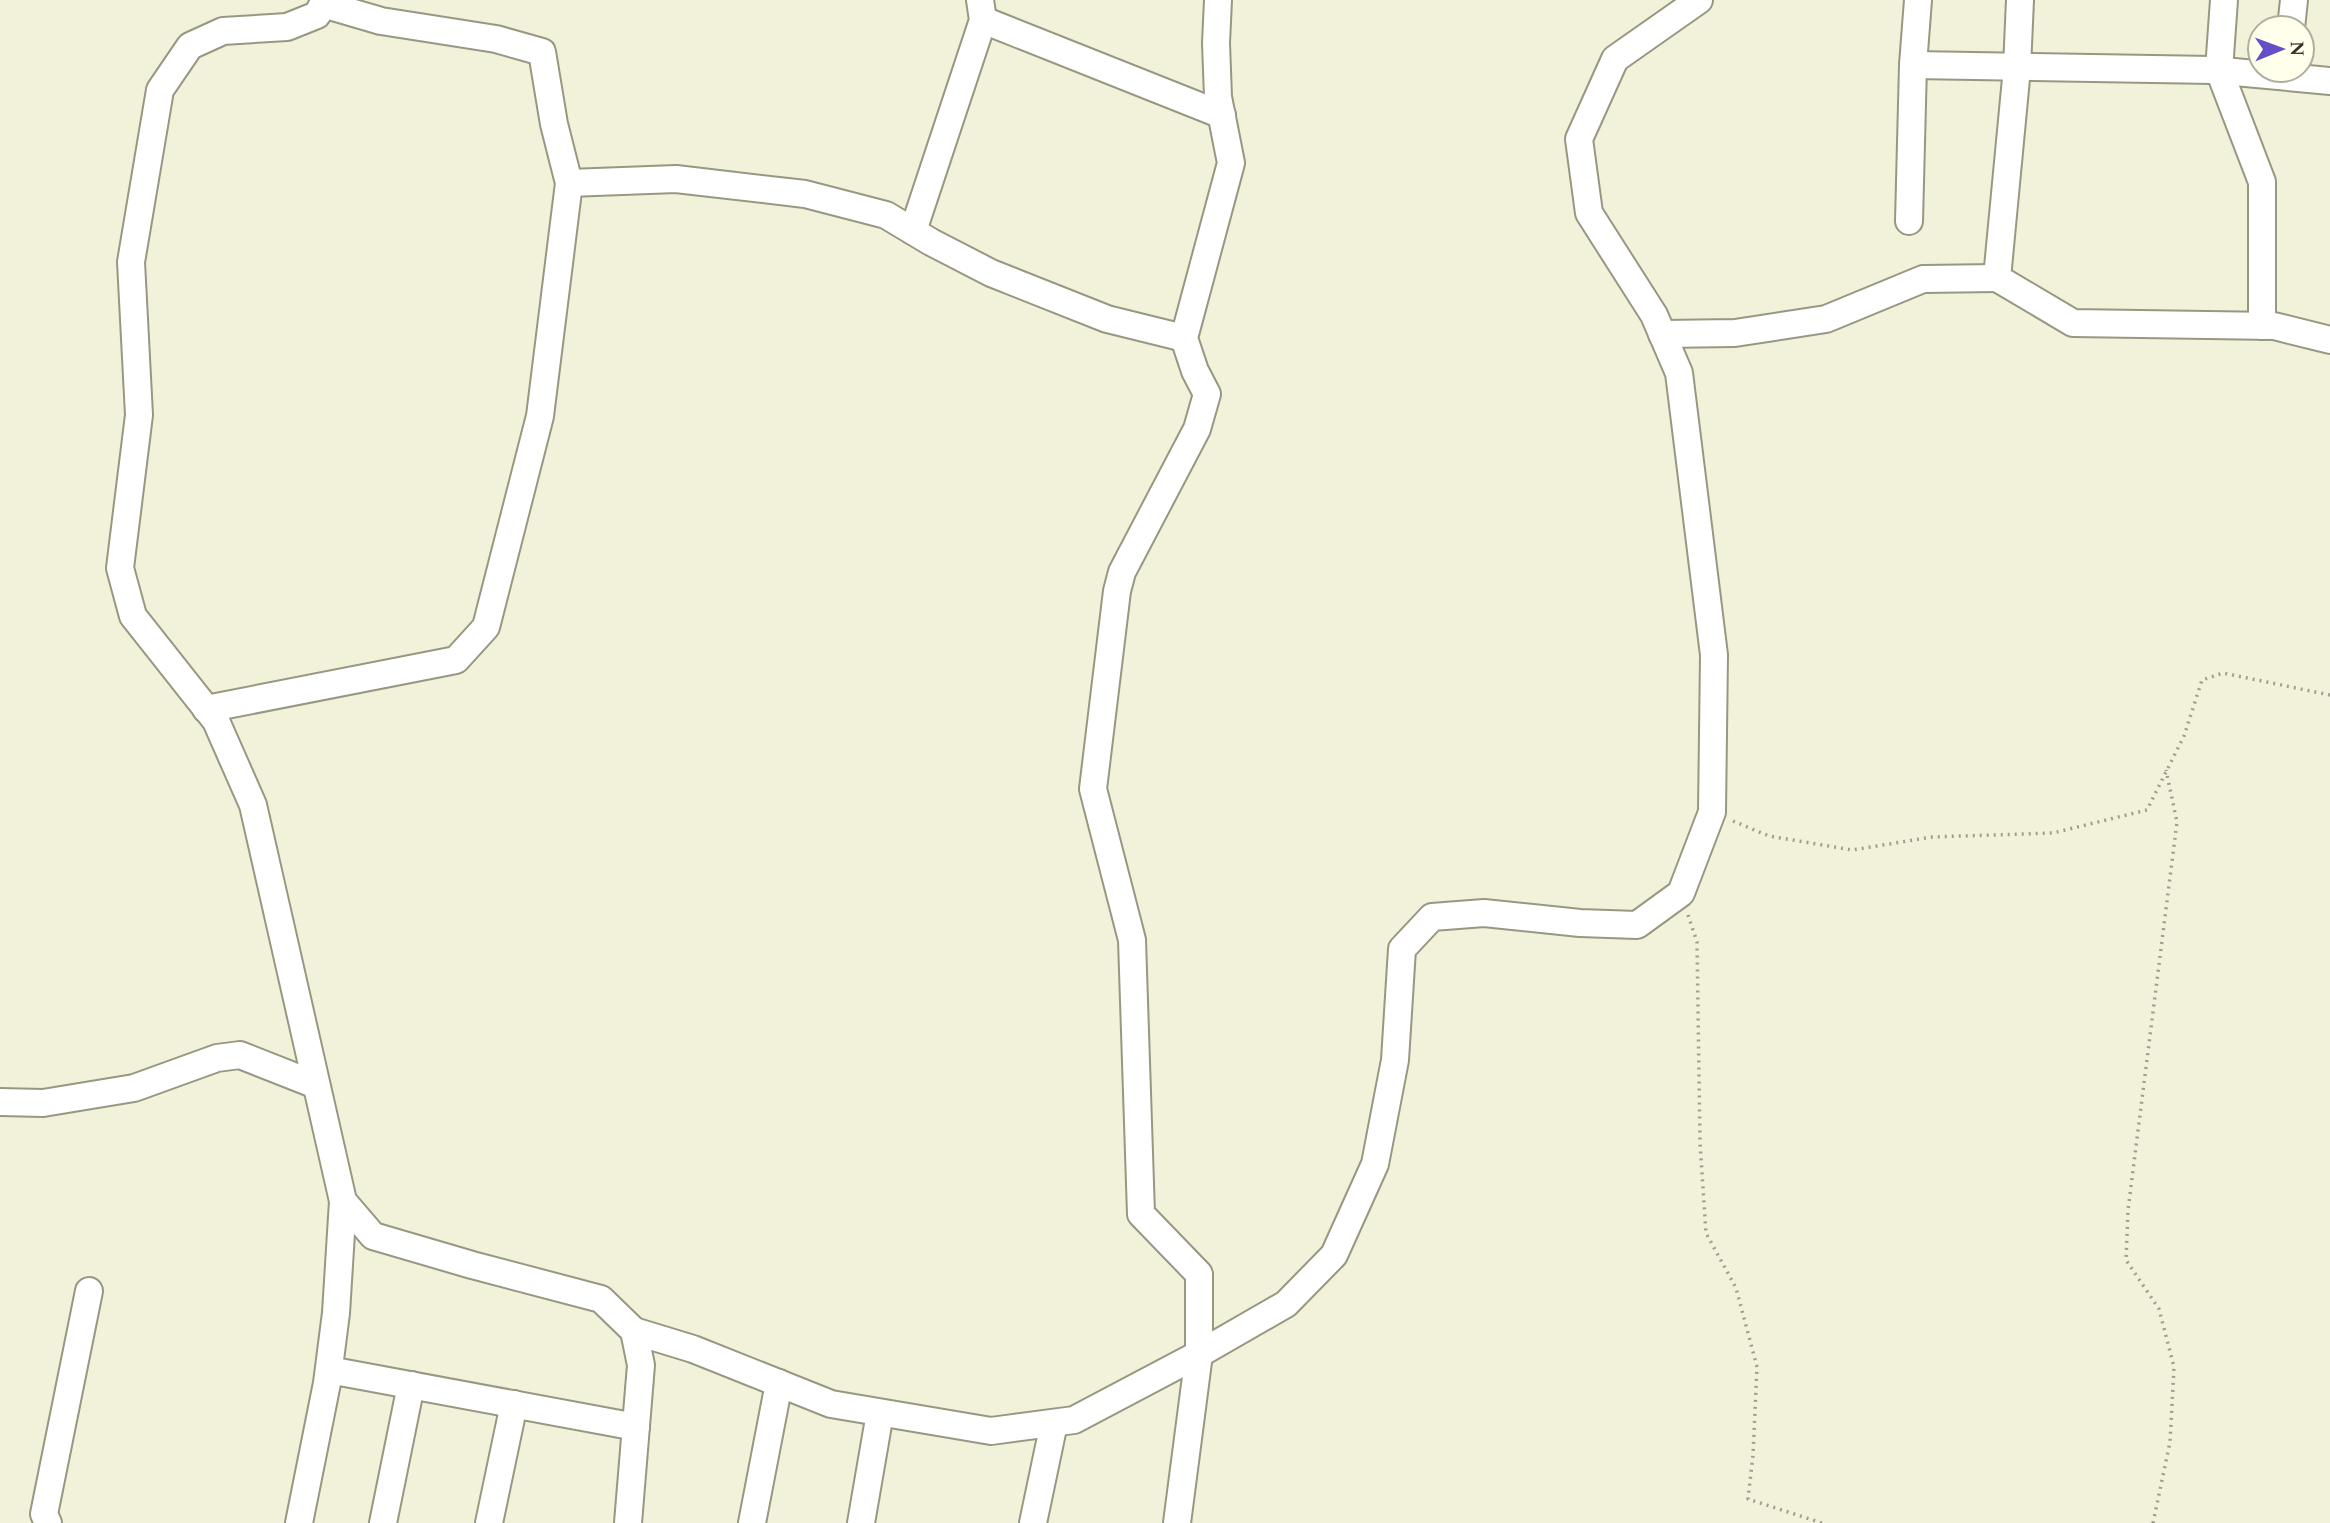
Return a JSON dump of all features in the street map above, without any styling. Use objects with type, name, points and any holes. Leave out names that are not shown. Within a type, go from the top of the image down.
[{"type":"street","points":[[1177,1523],[1199,1354],[1199,1274],[1141,1214],[1132,940],[1093,789],[1117,591],[1122,572],[1197,429],[1207,394],[1195,371],[1184,338],[1231,163],[1218,97],[1218,0]]},
{"type":"street","points":[[343,1201],[373,1236],[601,1299],[634,1331],[693,1349],[831,1404],[991,1431],[1074,1420],[1199,1354],[1286,1304],[1334,1255],[1375,1164],[1395,1060],[1402,948],[1432,917],[1484,913],[1580,923],[1637,925],[1681,893],[1712,811],[1714,654],[1679,373],[1654,315],[1589,213],[1579,139],[1615,59],[1699,0]]},
{"type":"street","points":[[1909,221],[1917,0]]},
{"type":"street","points":[[1997,278],[2017,68],[2020,0]]},
{"type":"street","points":[[2224,0],[2219,71],[2262,182],[2262,326]]},
{"type":"street","points":[[206,709],[456,660],[486,627],[540,415],[569,183],[554,124],[542,52],[496,39],[381,21],[324,2],[317,15],[287,27],[223,31],[190,46],[160,90],[135,236],[131,262],[139,415],[120,568],[133,616],[206,709],[216,721],[253,805],[343,1201],[336,1313],[329,1370],[299,1523]]},
{"type":"street","points":[[913,231],[981,10],[1222,115]]},
{"type":"street","points":[[1913,65],[2246,72]]},
{"type":"street","points":[[569,183],[677,179],[805,194],[886,215],[991,273],[1107,318],[1184,338]]},
{"type":"street","points":[[1662,334],[1735,333],[1826,319],[1923,279],[1997,278],[2073,323],[2274,326],[2330,340]]},
{"type":"street","points":[[0,1102],[43,1102],[134,1088],[217,1058],[240,1055],[316,1085]]},
{"type":"street","points":[[48,1523],[44,1514],[89,1291]]},
{"type":"street","points":[[628,1523],[641,1365],[634,1331]]},
{"type":"street","points":[[329,1370],[636,1427]]},
{"type":"street","points":[[751,1523],[779,1383]]},
{"type":"street","points":[[383,1523],[411,1385]]},
{"type":"street","points":[[489,1523],[513,1404]]},
{"type":"street","points":[[861,1523],[880,1413]]},
{"type":"street","points":[[1033,1523],[1054,1423]]},
{"type":"path","points":[[1712,811],[1769,836],[1852,850],[1932,838],[2053,833],[2147,810],[2184,736],[2202,680],[2223,673],[2330,695]]},
{"type":"path","points":[[2153,1523],[2170,1442],[2174,1367],[2159,1309],[2126,1260],[2128,1210],[2178,822],[2166,770]]},
{"type":"path","points":[[1681,893],[1696,942],[1700,1143],[1706,1233],[1736,1288],[1758,1367],[1748,1499],[1822,1523]]}]
